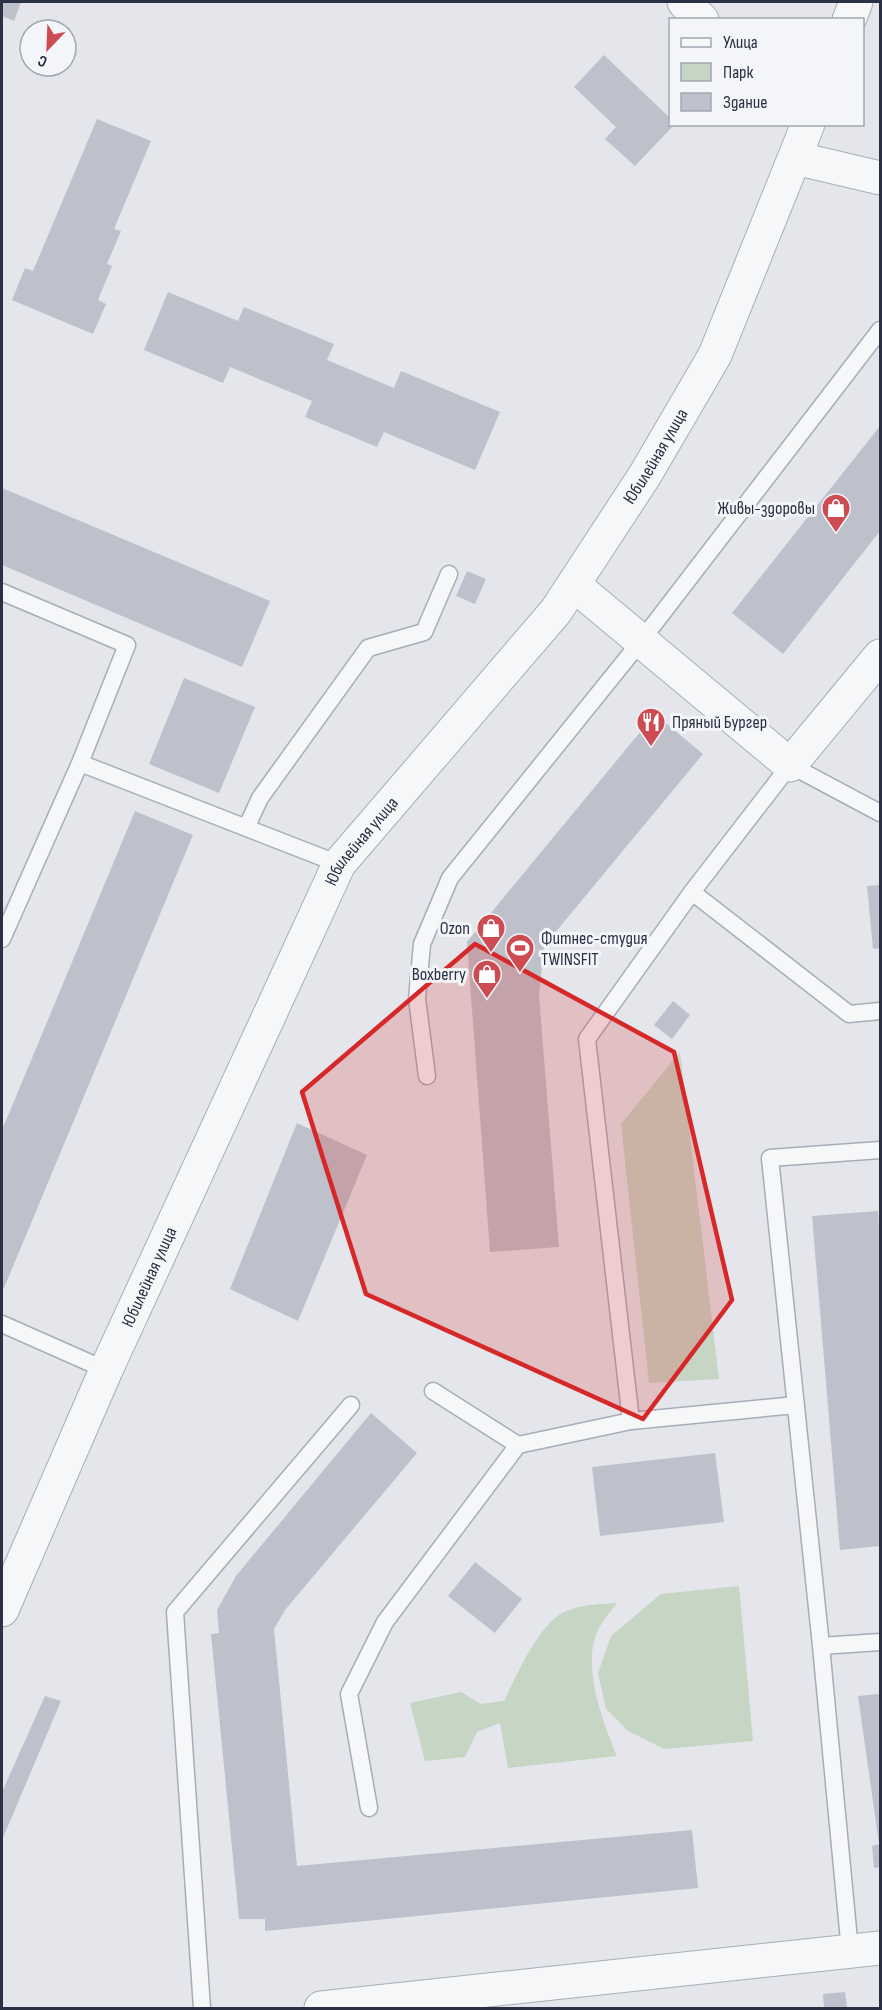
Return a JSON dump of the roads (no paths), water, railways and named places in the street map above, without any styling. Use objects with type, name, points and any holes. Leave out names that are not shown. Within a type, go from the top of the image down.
[{"type":"street","points":[[684,2],[700,18]]},
{"type":"street","points":[[850,18],[856,2]]},
{"type":"street","name":"Юбилейная улица","points":[[2,1610],[106,1370],[339,864],[556,610],[645,475],[715,355],[807,126]]},
{"type":"street","points":[[795,158],[880,178]]},
{"type":"street","points":[[574,585],[789,765],[880,656]]},
{"type":"street","points":[[321,2008],[865,1950]]},
{"type":"lane","points":[[427,1076],[417,999],[422,944],[450,878],[641,641],[880,330]]},
{"type":"lane","points":[[247,826],[260,798],[368,648],[424,632],[449,574]]},
{"type":"lane","points":[[2,592],[127,645],[80,763],[2,939]]},
{"type":"lane","points":[[80,763],[247,826],[339,864]]},
{"type":"lane","points":[[631,1421],[586,1039],[692,892],[789,765],[880,813]]},
{"type":"lane","points":[[692,892],[849,1014],[880,1011]]},
{"type":"lane","points":[[865,1950],[821,1646],[770,1158],[880,1150]]},
{"type":"lane","points":[[2,1324],[106,1370]]},
{"type":"lane","points":[[433,1391],[518,1445]]},
{"type":"lane","points":[[202,2008],[175,1612],[351,1405]]},
{"type":"lane","points":[[369,1808],[349,1694],[385,1622],[518,1445],[631,1421],[796,1405]]},
{"type":"lane","points":[[821,1646],[880,1642]]},
{"type":"place","name":"Живы-здоровы","points":[[836,534]]},
{"type":"place","name":"Пряный Бургер","points":[[651,748]]},
{"type":"place","name":"Ozon","points":[[491,954]]},
{"type":"place","name":"Фитнес-студия TWINSFIT","points":[[520,974]]},
{"type":"place","name":"Boxberry","points":[[487,1000]]}]
